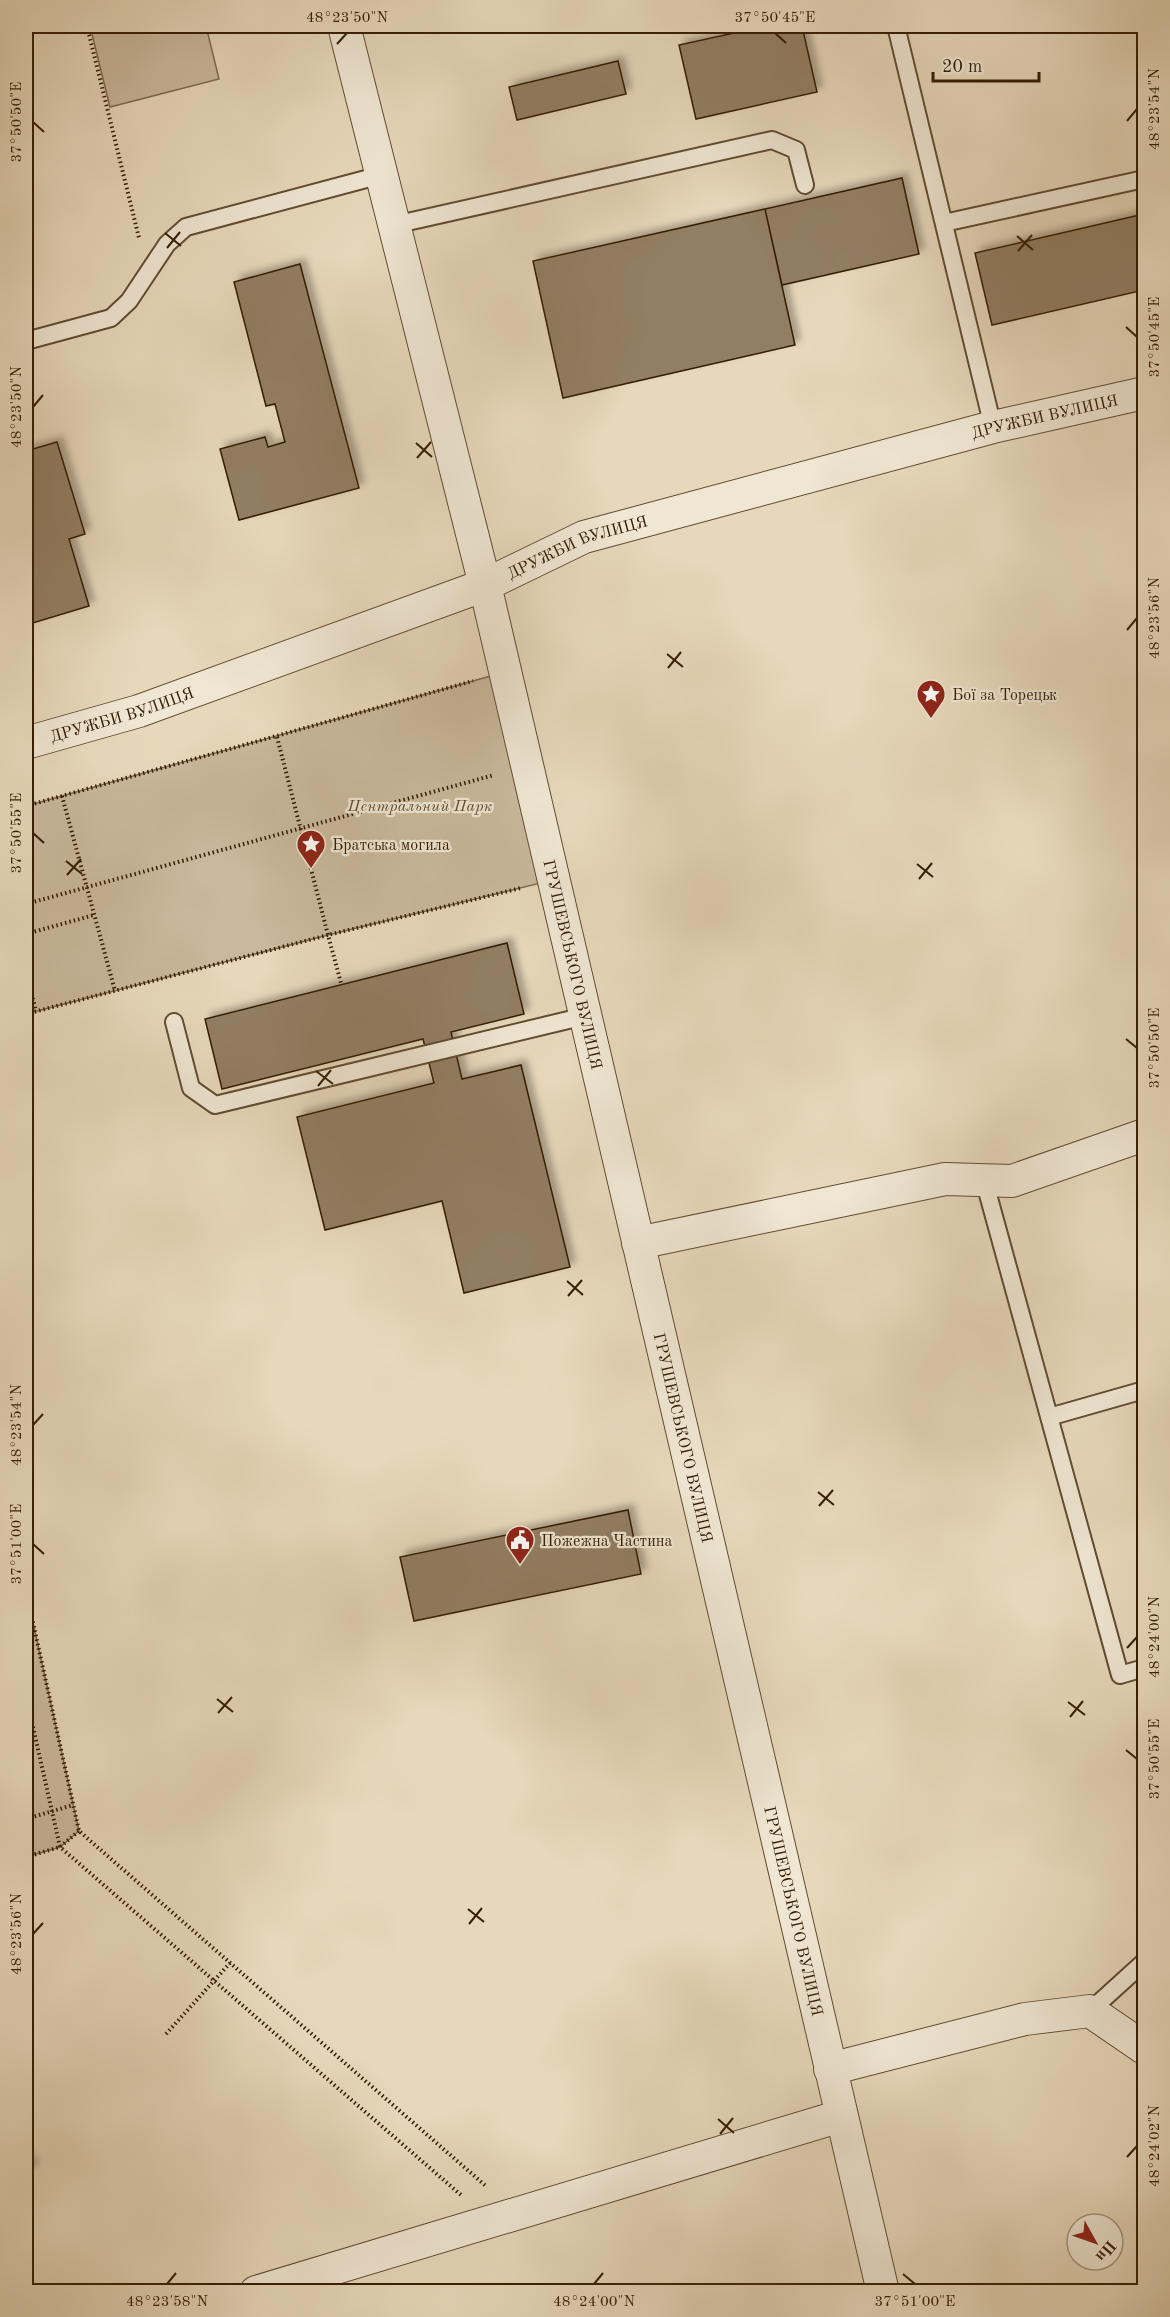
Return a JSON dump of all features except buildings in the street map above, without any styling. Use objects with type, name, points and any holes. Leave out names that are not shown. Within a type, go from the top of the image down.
[{"type":"street","name":"ГРУШЕВСЬКОГО ВУЛИЦЯ","points":[[344,26],[485,585],[883,2292]]},
{"type":"street","name":"ДРУЖБИ ВУЛИЦЯ","points":[[26,743],[140,711],[485,585],[584,537],[993,428],[1144,393]]},
{"type":"street","points":[[638,1244],[945,1179],[1012,1181],[1144,1135]]},
{"type":"street","points":[[830,2069],[1025,2019],[1090,2011],[1144,2048]]},
{"type":"street","points":[[256,2292],[841,2116]]},
{"type":"lane","points":[[896,26],[993,428]]},
{"type":"lane","points":[[394,225],[772,140],[796,150],[806,185]]},
{"type":"lane","points":[[26,341],[111,318],[129,301],[167,244],[186,227],[381,175]]},
{"type":"lane","points":[[944,223],[1144,179]]},
{"type":"lane","points":[[174,1022],[191,1088],[215,1105],[585,1016]]},
{"type":"lane","points":[[984,1180],[1120,1675],[1144,1668]]},
{"type":"lane","points":[[1049,1417],[1144,1390]]},
{"type":"lane","points":[[1090,2011],[1144,1962]]},
{"type":"path","points":[[87,26],[141,245]]},
{"type":"path","points":[[26,806],[505,672]]},
{"type":"path","points":[[278,737],[341,983]]},
{"type":"path","points":[[26,904],[527,766]]},
{"type":"path","points":[[62,796],[115,991]]},
{"type":"path","points":[[26,1014],[328,935],[554,880]]},
{"type":"path","points":[[26,934],[94,915]]},
{"type":"path","points":[[26,972],[36,1011]]},
{"type":"path","points":[[26,1591],[79,1831],[230,1963],[504,2217]]},
{"type":"path","points":[[26,1696],[60,1847],[214,1981],[504,2217]]},
{"type":"path","points":[[26,1819],[73,1805]]},
{"type":"path","points":[[26,1857],[60,1847],[79,1831]]},
{"type":"path","points":[[166,2034],[230,1963]]},
{"type":"green space","points":[[90,26],[206,26],[219,79],[110,107]]},
{"type":"green space","name":"Центральний Парк","points":[[505,672],[553,880],[328,935],[26,1014],[26,806]]},
{"type":"green space","points":[[26,1591],[79,1831],[60,1847],[26,1857]]},
{"type":"place","name":"Бої за Торецьк","points":[[931,720]]},
{"type":"place","name":"Братська мoгила","points":[[311,870]]},
{"type":"place","name":"Пожежна Частина","points":[[520,1566]]}]
